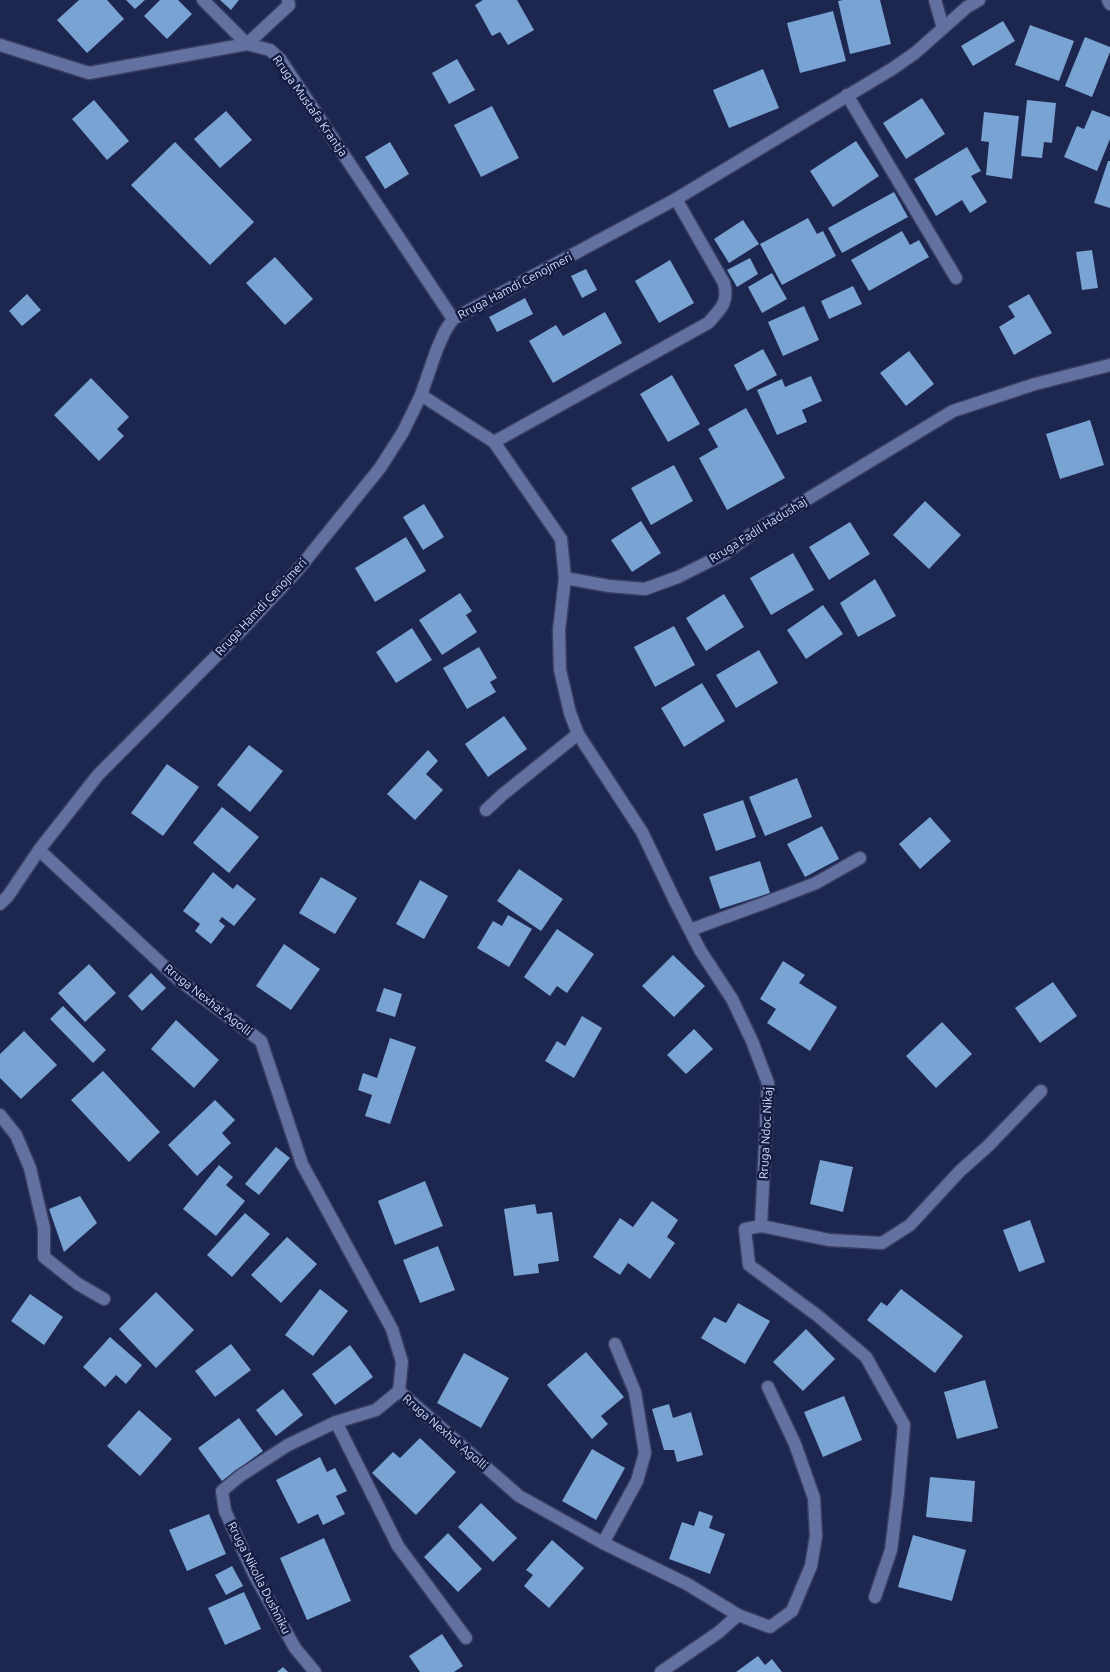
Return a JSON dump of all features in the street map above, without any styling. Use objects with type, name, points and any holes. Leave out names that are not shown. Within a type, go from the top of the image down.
[{"type":"street","points":[[202,0],[247,44],[289,5],[288,0]]},
{"type":"street","points":[[935,0],[942,28]]},
{"type":"street","name":"Rruga Hamdi Cenojmeri","points":[[0,904],[8,896],[39,850],[98,775],[240,632],[297,571],[380,468],[403,432],[421,395],[445,331],[453,320],[676,199],[892,69],[916,53],[942,28],[967,7],[979,0]]},
{"type":"street","points":[[1108,0],[1110,4]]},
{"type":"street","name":"Rruga Mustafa Krantja","points":[[0,45],[89,73],[247,44],[270,50],[280,59],[453,320]]},
{"type":"street","points":[[847,96],[956,278]]},
{"type":"street","points":[[494,442],[708,323],[721,310],[727,294],[724,283],[676,199]]},
{"type":"street","name":"Rruga Fadil Hadushaj","points":[[565,578],[609,586],[645,589],[678,577],[726,553],[758,529],[953,411],[1035,384],[1110,364]]},
{"type":"street","points":[[421,395],[494,442],[562,539],[565,578]]},
{"type":"street","name":"Rruga Ndoc Nikaj","points":[[565,578],[559,630],[560,670],[570,713],[578,734],[642,832],[700,950],[732,999],[768,1083],[761,1226]]},
{"type":"street","points":[[486,810],[578,734]]},
{"type":"street","name":"Rruga Nexhat Agolli","points":[[39,850],[179,980],[261,1040],[302,1164],[392,1329],[402,1362],[399,1391],[520,1496],[603,1543],[687,1584],[738,1615],[770,1627],[792,1611],[811,1566],[816,1536],[814,1498],[795,1444],[768,1388]]},
{"type":"street","points":[[690,930],[816,882],[860,858]]},
{"type":"street","points":[[875,1597],[891,1550],[904,1424],[866,1357],[818,1316],[749,1264],[745,1229],[761,1226],[829,1240],[882,1243],[910,1225],[960,1170],[988,1146],[1041,1091]]},
{"type":"street","points":[[0,1114],[16,1135],[30,1168],[44,1228],[44,1257],[78,1284],[104,1299]]},
{"type":"street","points":[[603,1543],[637,1480],[645,1453],[636,1392],[615,1344]]},
{"type":"street","points":[[399,1391],[376,1410],[336,1422],[398,1546],[466,1638]]},
{"type":"street","name":"Rruga Nikolla Dushniku","points":[[315,1672],[295,1648],[254,1574],[225,1511],[222,1491],[240,1476],[288,1445],[336,1422]]},
{"type":"street","points":[[661,1672],[719,1632],[738,1615]]},
{"type":"building","points":[[79,0],[107,0],[124,19],[87,53],[57,20]]},
{"type":"building","points":[[126,0],[145,0],[135,9]]},
{"type":"building","points":[[160,0],[178,0],[192,14],[167,39],[144,16]]},
{"type":"building","points":[[220,0],[239,0],[231,10]]},
{"type":"building","points":[[483,0],[517,0],[534,30],[508,45],[500,32],[492,36],[475,5]]},
{"type":"building","points":[[880,0],[891,44],[850,54],[838,1]]},
{"type":"building","points":[[833,11],[846,61],[800,73],[787,23]]},
{"type":"building","points":[[1003,21],[1015,41],[973,66],[961,46]]},
{"type":"building","points":[[1030,25],[1074,41],[1059,81],[1015,65]]},
{"type":"building","points":[[1085,37],[1110,47],[1110,52],[1092,97],[1065,86]]},
{"type":"building","points":[[457,59],[475,90],[449,104],[432,73]]},
{"type":"building","points":[[763,69],[779,108],[729,128],[713,90]]},
{"type":"building","points":[[922,98],[945,134],[906,159],[883,123]]},
{"type":"building","points":[[94,100],[129,141],[107,160],[72,119]]},
{"type":"building","points":[[1027,100],[1056,103],[1052,143],[1044,142],[1042,158],[1021,156]]},
{"type":"building","points":[[492,106],[519,158],[481,177],[454,125]]},
{"type":"building","points":[[1092,110],[1110,117],[1110,139],[1097,171],[1064,157],[1077,126],[1084,129]]},
{"type":"building","points":[[226,111],[252,140],[220,168],[194,139]]},
{"type":"building","points":[[984,112],[1019,116],[1012,179],[986,175],[989,142],[981,141]]},
{"type":"building","points":[[856,141],[879,176],[833,207],[810,171]]},
{"type":"building","points":[[175,142],[254,222],[210,265],[131,185]]},
{"type":"building","points":[[390,142],[409,174],[385,189],[365,157]]},
{"type":"building","points":[[967,147],[981,171],[971,176],[987,202],[970,213],[962,200],[936,216],[914,179]]},
{"type":"building","points":[[1108,161],[1110,161],[1110,208],[1094,203]]},
{"type":"building","points":[[894,192],[908,217],[842,253],[828,228]]},
{"type":"building","points":[[808,218],[817,234],[823,231],[836,256],[782,285],[760,244]]},
{"type":"building","points":[[743,220],[759,244],[729,263],[714,239]]},
{"type":"building","points":[[902,231],[910,245],[919,240],[929,257],[869,291],[851,260]]},
{"type":"building","points":[[1092,250],[1098,288],[1082,290],[1076,252]]},
{"type":"building","points":[[275,257],[313,299],[285,325],[246,283]]},
{"type":"building","points":[[750,258],[758,274],[737,287],[727,270]]},
{"type":"building","points":[[670,260],[694,303],[659,323],[635,281]]},
{"type":"building","points":[[586,269],[597,290],[582,298],[571,276]]},
{"type":"building","points":[[772,273],[787,299],[762,313],[748,287]]},
{"type":"building","points":[[853,286],[862,304],[829,319],[821,301]]},
{"type":"building","points":[[27,294],[41,310],[22,326],[9,311]]},
{"type":"building","points":[[1029,294],[1052,333],[1014,355],[999,327],[1015,317],[1008,306]]},
{"type":"building","points":[[525,298],[533,314],[497,332],[489,317]]},
{"type":"building","points":[[804,306],[819,340],[783,356],[768,322]]},
{"type":"building","points":[[605,312],[622,343],[553,383],[529,341],[556,325],[563,336]]},
{"type":"building","points":[[763,349],[777,375],[747,391],[734,365]]},
{"type":"building","points":[[909,351],[934,384],[906,406],[880,373]]},
{"type":"building","points":[[672,375],[700,424],[668,442],[640,394]]},
{"type":"building","points":[[811,376],[822,401],[802,410],[807,422],[777,435],[757,390],[782,379],[785,387]]},
{"type":"building","points":[[91,378],[129,417],[117,429],[124,436],[99,461],[54,415]]},
{"type":"building","points":[[746,408],[785,478],[727,510],[699,458],[718,447],[708,429]]},
{"type":"building","points":[[1090,420],[1104,465],[1060,479],[1046,434]]},
{"type":"building","points":[[674,465],[693,501],[651,525],[631,488]]},
{"type":"building","points":[[925,501],[961,535],[929,569],[893,535]]},
{"type":"building","points":[[424,504],[444,537],[423,550],[403,517]]},
{"type":"building","points":[[641,521],[661,553],[632,572],[611,540]]},
{"type":"building","points":[[850,522],[870,554],[829,580],[809,547]]},
{"type":"building","points":[[406,537],[426,571],[375,602],[355,568]]},
{"type":"building","points":[[793,553],[814,590],[771,615],[750,578]]},
{"type":"building","points":[[875,579],[896,616],[858,637],[840,603]]},
{"type":"building","points":[[460,593],[472,611],[466,615],[477,632],[442,655],[419,620]]},
{"type":"building","points":[[724,594],[744,627],[706,651],[686,618]]},
{"type":"building","points":[[823,605],[843,634],[806,659],[787,630]]},
{"type":"building","points":[[674,626],[695,665],[655,687],[634,647]]},
{"type":"building","points":[[412,628],[432,660],[396,683],[376,652]]},
{"type":"building","points":[[479,647],[497,678],[490,682],[496,692],[467,709],[443,668]]},
{"type":"building","points":[[759,650],[778,683],[736,708],[716,675]]},
{"type":"building","points":[[702,683],[725,721],[684,747],[661,708]]},
{"type":"building","points":[[504,716],[527,749],[488,777],[465,744]]},
{"type":"building","points":[[249,745],[283,771],[250,812],[217,785]]},
{"type":"building","points":[[428,750],[438,761],[426,774],[443,790],[415,820],[387,794]]},
{"type":"building","points":[[167,764],[199,787],[163,836],[131,813]]},
{"type":"building","points":[[797,778],[812,817],[765,836],[749,797]]},
{"type":"building","points":[[743,800],[756,837],[716,851],[703,814]]},
{"type":"building","points":[[222,807],[259,837],[229,873],[193,843]]},
{"type":"building","points":[[930,817],[951,841],[920,869],[899,844]]},
{"type":"building","points":[[822,826],[839,859],[805,877],[787,844]]},
{"type":"building","points":[[760,861],[770,893],[720,909],[709,877]]},
{"type":"building","points":[[519,869],[563,899],[541,931],[497,901]]},
{"type":"building","points":[[213,872],[233,889],[237,884],[256,899],[234,926],[222,917],[219,921],[225,926],[211,944],[195,931],[200,924],[183,911]]},
{"type":"building","points":[[321,877],[357,898],[335,934],[299,913]]},
{"type":"building","points":[[420,880],[448,896],[424,939],[396,924]]},
{"type":"building","points":[[508,915],[532,929],[509,967],[477,948],[493,921],[502,926]]},
{"type":"building","points":[[557,929],[594,954],[567,993],[557,986],[550,996],[524,977]]},
{"type":"building","points":[[284,944],[320,969],[291,1010],[256,986]]},
{"type":"building","points":[[673,955],[705,986],[674,1017],[642,986]]},
{"type":"building","points":[[783,961],[805,975],[799,983],[837,1007],[810,1051],[767,1023],[776,1009],[760,999]]},
{"type":"building","points":[[89,964],[116,993],[85,1022],[58,993]]},
{"type":"building","points":[[151,973],[166,988],[142,1011],[128,996]]},
{"type":"building","points":[[1053,982],[1077,1016],[1040,1043],[1015,1008]]},
{"type":"building","points":[[384,988],[402,994],[395,1017],[376,1011]]},
{"type":"building","points":[[63,1006],[106,1050],[93,1063],[50,1019]]},
{"type":"building","points":[[582,1016],[602,1028],[574,1078],[545,1061],[557,1041],[565,1046]]},
{"type":"building","points":[[176,1020],[219,1060],[194,1088],[151,1049]]},
{"type":"building","points":[[942,1022],[972,1054],[936,1088],[906,1056]]},
{"type":"building","points":[[694,1029],[713,1049],[686,1074],[667,1055]]},
{"type":"building","points":[[24,1031],[57,1065],[21,1099],[0,1078],[0,1054]]},
{"type":"building","points":[[390,1038],[416,1047],[390,1124],[365,1116],[372,1095],[358,1090],[363,1073],[377,1078]]},
{"type":"building","points":[[103,1071],[160,1132],[129,1162],[71,1100]]},
{"type":"building","points":[[215,1100],[235,1120],[222,1133],[231,1143],[197,1176],[168,1145]]},
{"type":"building","points":[[276,1147],[290,1158],[259,1195],[245,1184]]},
{"type":"building","points":[[820,1160],[853,1167],[843,1212],[810,1204]]},
{"type":"building","points":[[219,1165],[233,1177],[226,1185],[245,1201],[216,1236],[183,1209]]},
{"type":"building","points":[[425,1181],[443,1226],[395,1245],[378,1201]]},
{"type":"building","points":[[80,1196],[97,1223],[64,1252],[49,1209]]},
{"type":"building","points":[[652,1201],[678,1220],[667,1237],[675,1243],[650,1279],[628,1263],[620,1275],[593,1257],[620,1218],[633,1227]]},
{"type":"building","points":[[535,1204],[537,1214],[552,1212],[559,1261],[538,1264],[539,1273],[514,1276],[504,1209]]},
{"type":"building","points":[[245,1213],[270,1234],[232,1277],[207,1255]]},
{"type":"building","points":[[1030,1220],[1045,1262],[1019,1272],[1003,1230]]},
{"type":"building","points":[[287,1237],[317,1264],[281,1303],[251,1275]]},
{"type":"building","points":[[438,1246],[455,1290],[420,1303],[403,1260]]},
{"type":"building","points":[[320,1289],[348,1311],[313,1356],[285,1335]]},
{"type":"building","points":[[901,1289],[963,1336],[935,1373],[867,1320],[881,1302],[887,1306]]},
{"type":"building","points":[[156,1292],[194,1330],[156,1368],[119,1329]]},
{"type":"building","points":[[30,1294],[63,1317],[44,1345],[11,1321]]},
{"type":"building","points":[[738,1303],[770,1321],[745,1364],[701,1338],[714,1317],[726,1323]]},
{"type":"building","points":[[806,1329],[835,1359],[803,1391],[773,1362]]},
{"type":"building","points":[[110,1337],[142,1365],[126,1384],[116,1375],[105,1387],[83,1367]]},
{"type":"building","points":[[231,1344],[251,1370],[215,1397],[195,1371]]},
{"type":"building","points":[[350,1345],[373,1377],[335,1405],[312,1374]]},
{"type":"building","points":[[586,1352],[624,1397],[601,1416],[608,1424],[592,1439],[547,1385]]},
{"type":"building","points":[[464,1353],[509,1378],[481,1428],[437,1403]]},
{"type":"building","points":[[985,1380],[998,1428],[957,1439],[944,1392]]},
{"type":"building","points":[[283,1389],[303,1415],[276,1436],[256,1410]]},
{"type":"building","points":[[844,1396],[862,1440],[823,1457],[804,1412]]},
{"type":"building","points":[[669,1404],[673,1418],[691,1412],[703,1455],[677,1462],[674,1450],[664,1450],[652,1409]]},
{"type":"building","points":[[139,1410],[172,1439],[140,1476],[107,1446]]},
{"type":"building","points":[[239,1418],[263,1451],[222,1481],[198,1448]]},
{"type":"building","points":[[420,1438],[456,1472],[416,1515],[372,1473],[393,1452],[400,1458]]},
{"type":"building","points":[[592,1449],[625,1468],[596,1520],[562,1501]]},
{"type":"building","points":[[320,1457],[327,1472],[335,1468],[347,1491],[336,1496],[345,1514],[323,1525],[318,1514],[298,1524],[276,1480]]},
{"type":"building","points":[[930,1477],[975,1481],[972,1522],[926,1517]]},
{"type":"building","points":[[481,1503],[517,1538],[493,1562],[458,1527]]},
{"type":"building","points":[[699,1511],[713,1516],[709,1528],[725,1534],[710,1574],[669,1559],[682,1522],[694,1526]]},
{"type":"building","points":[[209,1514],[226,1554],[187,1571],[169,1530]]},
{"type":"building","points":[[448,1533],[482,1569],[458,1592],[424,1557]]},
{"type":"building","points":[[913,1535],[966,1550],[952,1601],[898,1587]]},
{"type":"building","points":[[324,1538],[351,1601],[307,1620],[280,1558]]},
{"type":"building","points":[[552,1540],[584,1568],[549,1608],[524,1586],[533,1575],[526,1570]]},
{"type":"building","points":[[232,1566],[243,1586],[226,1595],[215,1575]]},
{"type":"building","points":[[244,1592],[261,1629],[225,1645],[208,1608]]},
{"type":"building","points":[[442,1634],[463,1666],[454,1672],[420,1672],[409,1656]]},
{"type":"building","points":[[758,1656],[765,1665],[772,1659],[782,1672],[736,1672]]},
{"type":"building","points":[[283,1667],[288,1672],[277,1672]]}]
